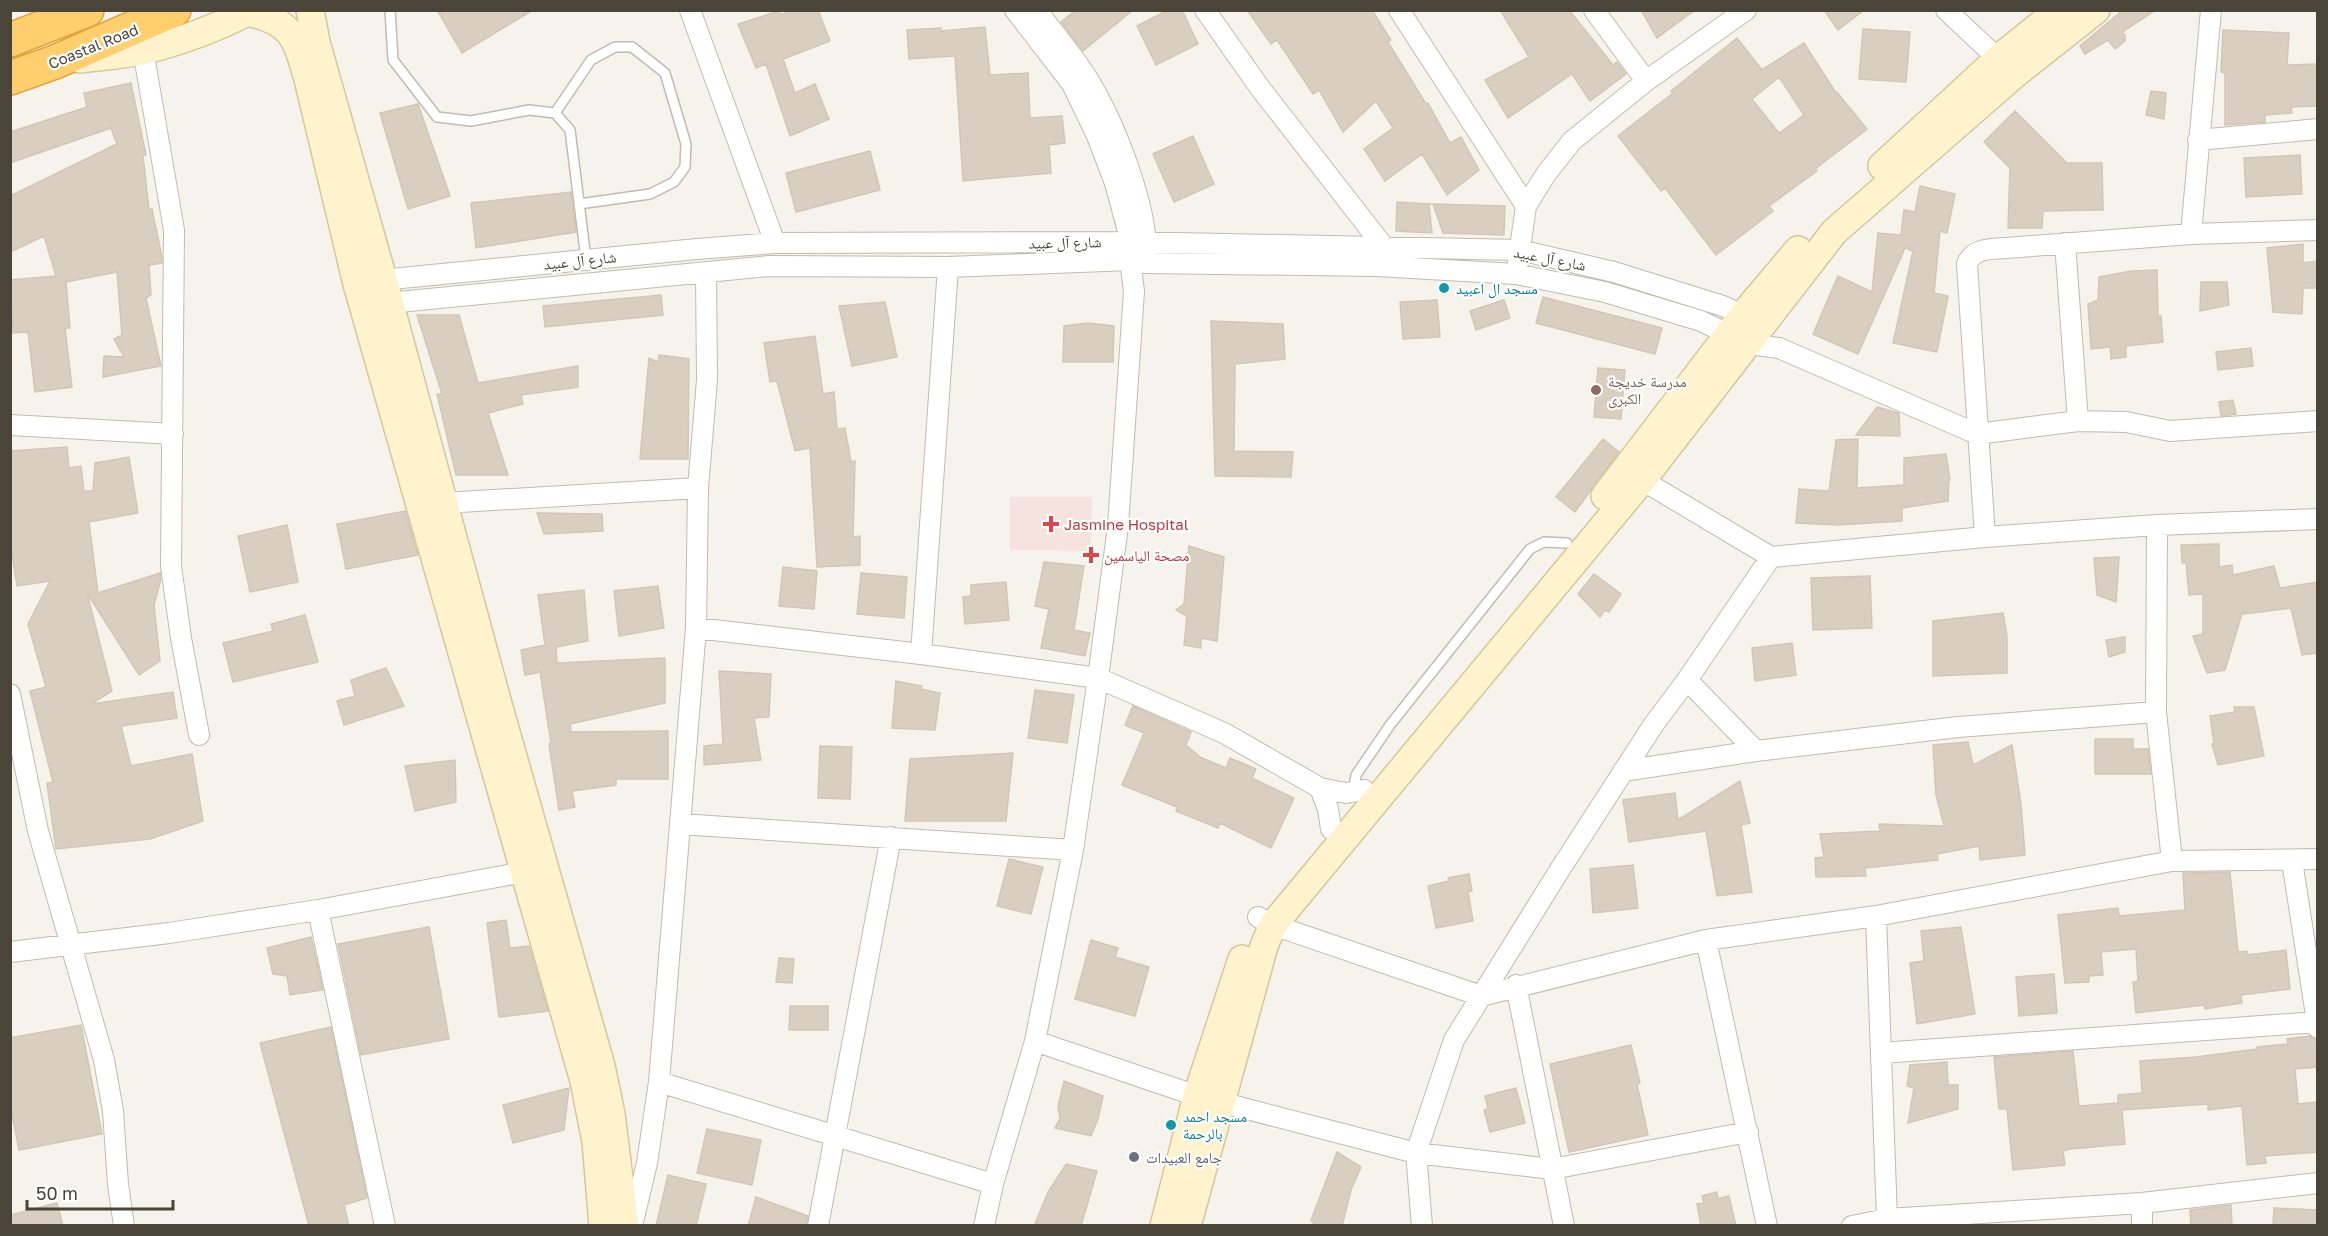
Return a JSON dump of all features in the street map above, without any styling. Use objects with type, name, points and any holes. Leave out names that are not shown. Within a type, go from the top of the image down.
[{"type":"highway","points":[[10,40],[87,10]]},
{"type":"highway","name":"Coastal Road","points":[[10,78],[55,62],[174,10]]},
{"type":"street","points":[[310,10],[373,293],[524,872],[584,1081],[596,1141],[603,1226]]},
{"type":"street","points":[[690,10],[775,243]]},
{"type":"street","points":[[1016,10],[1072,84],[1097,136],[1138,252]]},
{"type":"street","points":[[984,1226],[993,1184],[1035,1041],[1073,850],[1118,526],[1138,252],[1136,192],[1117,135],[1089,80],[1037,10]]},
{"type":"street","points":[[1205,10],[1260,88],[1384,247]]},
{"type":"street","points":[[1399,10],[1526,206]]},
{"type":"street","points":[[1594,10],[1646,81]]},
{"type":"street","points":[[1516,274],[1526,206],[1546,174],[1572,141],[1646,81],[1746,10]]},
{"type":"street","points":[[1946,10],[2006,67]]},
{"type":"street","points":[[1185,1224],[1209,1099],[1264,946],[1266,921],[1331,829],[1497,633],[1567,543],[1747,330],[1834,232],[2006,67],[2060,10]]},
{"type":"street","points":[[2006,67],[2096,10]]},
{"type":"street","points":[[55,62],[144,50],[188,38],[249,11],[281,23],[298,45],[373,293],[443,502],[601,1066],[614,1135],[625,1226]]},
{"type":"street","points":[[2191,234],[2198,140],[2215,11]]},
{"type":"street","points":[[144,50],[174,230],[171,566],[181,638],[199,735]]},
{"type":"street","points":[[2198,140],[2318,129]]},
{"type":"street","points":[[1985,537],[1967,264],[1974,254],[1984,250],[2191,234],[2318,230]]},
{"type":"street","name":"شارع آل عبيد","points":[[373,293],[586,259],[775,243],[1138,252],[1516,274],[1605,292],[1701,321],[1747,330]]},
{"type":"street","points":[[2065,243],[2078,421]]},
{"type":"street","name":"شارع آل عبيد","points":[[373,293],[705,273],[769,266],[948,267],[1138,252],[1384,247],[1520,250],[1614,272],[1723,306],[1747,330]]},
{"type":"street","points":[[921,654],[948,267]]},
{"type":"street","points":[[632,1226],[647,1163],[659,1082],[696,628],[698,488],[707,380],[705,273]]},
{"type":"street","points":[[1747,330],[1779,348],[1977,434],[2078,421],[2126,422],[2170,430],[2318,421]]},
{"type":"street","points":[[1266,921],[1642,480],[1747,330]]},
{"type":"street","points":[[10,425],[172,434]]},
{"type":"street","points":[[1642,480],[1771,557],[1985,537],[2157,525],[2318,519]]},
{"type":"street","points":[[443,502],[698,488]]},
{"type":"street","points":[[2157,525],[2156,712],[2172,861]]},
{"type":"street","points":[[1422,1226],[1416,1153],[1454,1040],[1623,771],[1771,557]]},
{"type":"street","points":[[696,628],[921,654],[1098,678],[1224,732],[1320,788],[1346,793],[1364,790]]},
{"type":"street","points":[[1687,680],[1756,751]]},
{"type":"street","points":[[10,694],[38,831],[104,1060],[113,1111],[118,1184],[124,1226]]},
{"type":"street","points":[[1623,771],[1756,751],[1958,727],[2156,712]]},
{"type":"street","points":[[1320,788],[1328,809],[1331,829]]},
{"type":"street","points":[[680,824],[1073,850]]},
{"type":"street","points":[[818,1226],[891,837]]},
{"type":"street","points":[[1266,921],[1481,996],[1516,985],[1706,940],[1876,916],[2172,861],[2318,859]]},
{"type":"street","points":[[1881,1053],[2317,1024],[2292,861]]},
{"type":"street","points":[[10,952],[169,933],[318,910],[524,872]]},
{"type":"street","points":[[318,910],[385,1226]]},
{"type":"street","points":[[1876,916],[1887,1219]]},
{"type":"street","points":[[1706,940],[1767,1226]]},
{"type":"street","points":[[1516,985],[1564,1226]]},
{"type":"street","points":[[1035,1041],[1209,1099],[1416,1153],[1552,1169],[1748,1132]]},
{"type":"street","points":[[659,1082],[993,1184]]},
{"type":"street","points":[[1852,1226],[1887,1219],[2142,1203],[2318,1183]]},
{"type":"street","points":[[2142,1203],[2142,1226]]},
{"type":"lane","points":[[390,10],[393,60],[437,117],[471,121],[529,110],[555,113],[570,130],[586,259]]},
{"type":"lane","points":[[555,113],[591,60],[615,47],[632,47],[664,73],[686,144],[685,167],[674,182],[650,194],[579,204]]},
{"type":"shaded area","name":"Jasmine Hospital","points":[[1010,497],[1092,497],[1091,551],[1010,550]]},
{"type":"building","points":[[437,10],[533,10],[462,53]]},
{"type":"building","points":[[792,10],[818,10],[830,41],[783,59],[795,93],[815,84],[829,119],[790,136],[766,64],[756,68],[738,24],[779,11],[781,15]]},
{"type":"building","points":[[1076,10],[1133,10],[1083,51],[1061,22]]},
{"type":"building","points":[[1168,10],[1182,10],[1198,44],[1156,65],[1137,26]]},
{"type":"building","points":[[1247,10],[1372,10],[1391,40],[1388,42],[1426,104],[1428,103],[1450,143],[1461,137],[1479,170],[1447,195],[1422,154],[1385,181],[1364,149],[1393,128],[1376,101],[1343,132],[1319,90],[1313,94],[1277,40],[1271,44]]},
{"type":"building","points":[[1500,10],[1569,10],[1613,65],[1617,62],[1626,74],[1590,101],[1572,74],[1508,118],[1485,80],[1529,57]]},
{"type":"building","points":[[1641,10],[1695,10],[1657,38]]},
{"type":"building","points":[[1824,10],[1864,10],[1838,30]]},
{"type":"building","points":[[2123,10],[2156,10],[2122,32],[2125,35],[2125,41],[2115,49],[2108,40],[2085,54],[2080,46]]},
{"type":"building","points":[[985,27],[990,75],[1028,73],[1030,118],[1062,116],[1065,143],[1049,145],[1051,173],[963,181],[955,56],[909,59],[907,30],[941,28],[941,31]]},
{"type":"building","points":[[1863,29],[1910,32],[1906,82],[1859,79]]},
{"type":"building","points":[[2223,30],[2289,33],[2287,65],[2318,64],[2318,106],[2291,107],[2292,113],[2265,115],[2265,122],[2225,125],[2225,73],[2221,72]]},
{"type":"building","points":[[1737,38],[1762,70],[1804,43],[1836,93],[1867,129],[1815,169],[1817,171],[1769,206],[1773,211],[1716,255],[1665,188],[1661,191],[1618,136],[1673,93],[1671,91]],"holes":[[[1779,77],[1804,115],[1779,133],[1752,99]]]},
{"type":"building","points":[[131,83],[146,155],[143,156],[149,209],[152,209],[162,257],[162,263],[149,265],[151,295],[146,298],[161,366],[103,377],[104,356],[124,357],[114,339],[122,335],[117,272],[66,282],[70,328],[65,328],[72,387],[35,392],[28,332],[13,333],[10,280],[56,276],[44,236],[10,252],[10,196],[117,144],[111,128],[10,163],[10,132],[87,107],[84,93]]},
{"type":"building","points":[[2151,91],[2166,93],[2164,119],[2146,115]]},
{"type":"building","points":[[418,104],[450,196],[408,209],[380,113]]},
{"type":"building","points":[[2015,111],[2067,163],[2102,163],[2103,210],[2043,211],[2042,228],[2008,228],[2010,168],[1984,142]]},
{"type":"building","points":[[1193,136],[1214,184],[1174,202],[1153,154]]},
{"type":"building","points":[[870,151],[880,190],[796,212],[786,173]]},
{"type":"building","points":[[2300,155],[2302,194],[2246,197],[2244,158]]},
{"type":"building","points":[[1920,186],[1955,194],[1947,233],[1940,231],[1934,293],[1948,296],[1937,352],[1893,343],[1913,251],[1905,248],[1858,354],[1813,334],[1838,276],[1872,292],[1878,233],[1901,235],[1904,210],[1915,212]]},
{"type":"building","points":[[571,192],[576,232],[476,248],[471,203]]},
{"type":"building","points":[[1397,202],[1431,204],[1429,205],[1432,233],[1396,231]]},
{"type":"building","points":[[1433,204],[1505,206],[1504,235],[1443,233]]},
{"type":"building","points":[[2303,244],[2303,263],[2318,261],[2318,288],[2303,288],[2302,314],[2273,312],[2267,248]]},
{"type":"building","points":[[2157,270],[2158,316],[2161,316],[2163,342],[2126,346],[2126,357],[2111,359],[2110,347],[2091,349],[2088,304],[2098,300],[2099,277],[2132,271]]},
{"type":"building","points":[[2201,282],[2227,282],[2229,305],[2200,311]]},
{"type":"building","points":[[661,295],[663,315],[545,327],[543,306]]},
{"type":"building","points":[[1543,297],[1662,328],[1655,354],[1536,323]]},
{"type":"building","points":[[1437,300],[1440,337],[1403,339],[1400,302]]},
{"type":"building","points":[[1504,300],[1510,318],[1476,330],[1470,311]]},
{"type":"building","points":[[885,302],[897,357],[852,366],[839,306]]},
{"type":"building","points":[[417,315],[459,315],[478,383],[578,366],[578,387],[521,395],[523,404],[488,413],[508,475],[456,475],[437,394],[442,394]]},
{"type":"building","points":[[1211,321],[1283,324],[1285,359],[1235,364],[1234,451],[1293,452],[1291,477],[1215,476]]},
{"type":"building","points":[[1088,323],[1114,326],[1113,362],[1063,362],[1064,326]]},
{"type":"building","points":[[815,336],[823,394],[834,392],[837,429],[845,428],[851,462],[855,461],[853,537],[860,536],[860,565],[817,567],[810,448],[795,451],[777,381],[770,382],[764,343]]},
{"type":"building","points":[[2251,348],[2253,366],[2218,370],[2216,352]]},
{"type":"building","points":[[659,355],[689,359],[688,459],[640,459],[649,358],[658,362]]},
{"type":"building","points":[[1598,368],[1625,370],[1621,419],[1594,417]]},
{"type":"building","points":[[2233,400],[2236,414],[2221,416],[2219,402]]},
{"type":"building","points":[[1877,407],[1899,413],[1900,436],[1856,435]]},
{"type":"building","points":[[1603,439],[1619,452],[1575,512],[1556,497]]},
{"type":"building","points":[[1858,439],[1857,488],[1904,485],[1904,458],[1946,454],[1950,480],[1948,501],[1902,508],[1902,521],[1838,525],[1796,523],[1799,489],[1829,491],[1836,440]]},
{"type":"building","points":[[67,447],[69,468],[81,466],[84,491],[93,491],[95,463],[129,457],[138,513],[89,522],[98,593],[160,573],[161,579],[154,605],[160,661],[139,675],[87,593],[112,691],[91,704],[173,692],[177,718],[121,726],[131,766],[192,754],[203,821],[150,839],[56,849],[47,783],[53,782],[30,691],[46,687],[28,624],[50,581],[17,586],[10,542],[10,451]]},
{"type":"building","points":[[405,511],[418,555],[346,569],[337,524]]},
{"type":"building","points":[[537,513],[602,514],[603,531],[544,534]]},
{"type":"building","points":[[287,525],[298,582],[250,592],[238,536]]},
{"type":"building","points":[[2219,544],[2219,567],[2232,565],[2233,575],[2274,566],[2280,588],[2318,582],[2318,653],[2302,655],[2291,608],[2244,614],[2243,610],[2225,670],[2207,673],[2193,636],[2203,634],[2203,594],[2189,595],[2186,563],[2182,563],[2181,545]]},
{"type":"building","points":[[1189,546],[1224,557],[1217,641],[1201,638],[1201,648],[1184,645],[1187,616],[1176,610],[1184,604]]},
{"type":"building","points":[[2119,557],[2116,602],[2097,595],[2094,558]]},
{"type":"building","points":[[1044,562],[1084,566],[1074,630],[1090,633],[1085,656],[1041,648],[1049,609],[1035,606]]},
{"type":"building","points":[[783,567],[817,571],[814,609],[779,606]]},
{"type":"building","points":[[861,573],[907,577],[904,618],[857,614]]},
{"type":"building","points":[[1594,574],[1621,594],[1609,612],[1605,610],[1600,617],[1578,594]]},
{"type":"building","points":[[1870,576],[1872,628],[1813,630],[1811,578]]},
{"type":"building","points":[[1006,582],[1009,620],[965,624],[963,597],[971,596],[971,585]]},
{"type":"building","points":[[658,586],[664,628],[619,636],[614,591]]},
{"type":"building","points":[[584,590],[588,641],[556,647],[557,663],[665,658],[665,703],[570,724],[571,732],[668,731],[668,779],[616,779],[616,785],[572,791],[575,807],[559,810],[540,672],[525,675],[521,650],[545,645],[538,595]]},
{"type":"building","points":[[2003,613],[2007,636],[2007,673],[1933,676],[1933,621]]},
{"type":"building","points":[[305,615],[318,662],[233,682],[223,643],[273,631],[271,624]]},
{"type":"building","points":[[2125,637],[2125,652],[2109,657],[2106,640]]},
{"type":"building","points":[[1792,643],[1796,675],[1755,681],[1752,648]]},
{"type":"building","points":[[386,668],[404,706],[344,725],[337,701],[355,696],[351,680]]},
{"type":"building","points":[[719,671],[771,674],[769,717],[754,718],[761,760],[704,765],[704,746],[723,744]]},
{"type":"building","points":[[896,681],[922,686],[921,689],[940,693],[935,730],[892,728]]},
{"type":"building","points":[[1035,690],[1074,695],[1067,743],[1028,738]]},
{"type":"building","points":[[1133,706],[1191,732],[1186,745],[1200,757],[1226,768],[1230,758],[1256,769],[1252,778],[1294,798],[1271,848],[1220,823],[1218,828],[1176,811],[1177,807],[1122,785],[1144,733],[1125,725]]},
{"type":"building","points":[[2234,707],[2254,707],[2264,756],[2218,765],[2212,744],[2214,744],[2210,716],[2235,712]]},
{"type":"building","points":[[2095,739],[2133,739],[2133,749],[2148,749],[2151,774],[2095,774]]},
{"type":"building","points":[[1968,742],[1973,765],[2012,745],[2021,804],[2025,855],[1980,860],[1979,846],[1937,854],[1938,860],[1865,868],[1866,876],[1816,877],[1815,858],[1824,857],[1820,834],[1880,831],[1879,824],[1944,826],[1936,795],[1933,745]]},
{"type":"building","points":[[820,746],[852,747],[850,799],[818,798]]},
{"type":"building","points":[[1013,753],[1006,821],[905,821],[910,759]]},
{"type":"building","points":[[455,760],[456,802],[415,811],[405,766]]},
{"type":"building","points":[[1740,781],[1750,823],[1741,825],[1752,892],[1717,896],[1706,831],[1629,842],[1623,800],[1675,793],[1678,820]]},
{"type":"building","points":[[1009,859],[1043,867],[1031,914],[997,906]]},
{"type":"building","points":[[1633,865],[1638,908],[1593,913],[1590,869]]},
{"type":"building","points":[[2230,872],[2238,952],[2247,951],[2247,955],[2286,950],[2290,989],[2241,995],[2242,1003],[2205,1009],[2204,1005],[2136,1013],[2133,982],[2138,981],[2136,949],[2101,952],[2103,975],[2089,976],[2089,982],[2065,983],[2058,915],[2118,908],[2119,916],[2185,910],[2183,873]]},
{"type":"building","points":[[1469,874],[1472,891],[1468,892],[1473,921],[1436,928],[1428,886],[1449,881],[1448,878]]},
{"type":"building","points":[[506,920],[510,948],[529,946],[548,1011],[499,1017],[487,923]]},
{"type":"building","points":[[429,927],[449,1039],[361,1055],[338,944]]},
{"type":"building","points":[[1961,927],[1975,1014],[1917,1024],[1910,963],[1924,961],[1921,931]]},
{"type":"building","points":[[311,937],[323,990],[290,995],[287,976],[273,974],[267,948]]},
{"type":"building","points":[[1091,940],[1118,948],[1115,957],[1149,967],[1135,1016],[1075,999]]},
{"type":"building","points":[[779,958],[794,959],[792,983],[776,982]]},
{"type":"building","points":[[2054,974],[2057,1013],[2019,1016],[2016,977]]},
{"type":"building","points":[[790,1006],[828,1006],[828,1030],[789,1030]]},
{"type":"building","points":[[81,1025],[102,1134],[19,1150],[10,1104],[10,1038]]},
{"type":"building","points":[[331,1027],[367,1198],[344,1205],[349,1226],[309,1226],[260,1043]]},
{"type":"building","points":[[2309,1036],[2316,1039],[2318,1067],[2295,1069],[2298,1104],[2316,1102],[2318,1152],[2265,1156],[2266,1163],[2247,1165],[2242,1106],[2208,1110],[2208,1104],[2122,1110],[2125,1144],[2070,1149],[2063,1151],[2065,1165],[2013,1170],[2007,1109],[1999,1109],[1994,1057],[2073,1051],[2079,1106],[2118,1103],[2118,1095],[2142,1093],[2140,1061],[2257,1049],[2257,1047],[2288,1044],[2287,1039]]},
{"type":"building","points":[[1631,1045],[1648,1135],[1569,1152],[1550,1064]]},
{"type":"building","points":[[1947,1062],[1948,1085],[1958,1085],[1958,1109],[1908,1123],[1914,1088],[1907,1086],[1910,1065]]},
{"type":"building","points":[[1064,1081],[1103,1096],[1098,1119],[1091,1136],[1055,1128],[1060,1118],[1058,1107]]},
{"type":"building","points":[[569,1088],[564,1130],[513,1143],[503,1105]]},
{"type":"building","points":[[1516,1088],[1525,1123],[1490,1132],[1484,1110],[1488,1109],[1485,1096]]},
{"type":"building","points":[[707,1129],[761,1140],[752,1185],[697,1173]]},
{"type":"building","points":[[1337,1152],[1361,1167],[1351,1190],[1342,1226],[1316,1226],[1311,1220]]},
{"type":"building","points":[[1066,1164],[1097,1171],[1081,1226],[1034,1226],[1048,1192]]},
{"type":"building","points":[[668,1175],[706,1184],[696,1226],[656,1226]]},
{"type":"building","points":[[1717,1192],[1718,1199],[1729,1196],[1736,1226],[1701,1226],[1697,1204],[1704,1203],[1702,1196]]},
{"type":"building","points":[[756,1197],[808,1216],[806,1226],[748,1226]]},
{"type":"building","points":[[57,1203],[63,1226],[10,1226],[10,1215]]},
{"type":"building","points":[[2231,1205],[2232,1226],[2191,1226],[2190,1210]]},
{"type":"building","points":[[2274,1208],[2318,1210],[2318,1226],[2273,1226]]},
{"type":"place","name":"مسجد ال اعبيد","points":[[1444,288]]},
{"type":"place","name":"مدرسة خديجة الكبرى","points":[[1596,390]]},
{"type":"place","name":"Jasmine Hospital","points":[[1051,524]]},
{"type":"place","name":"مصحة الياسمين","points":[[1091,555]]},
{"type":"place","name":"مسجد احمد بالرحمة","points":[[1171,1125]]},
{"type":"place","name":"جامع العبيدات","points":[[1134,1157]]}]
